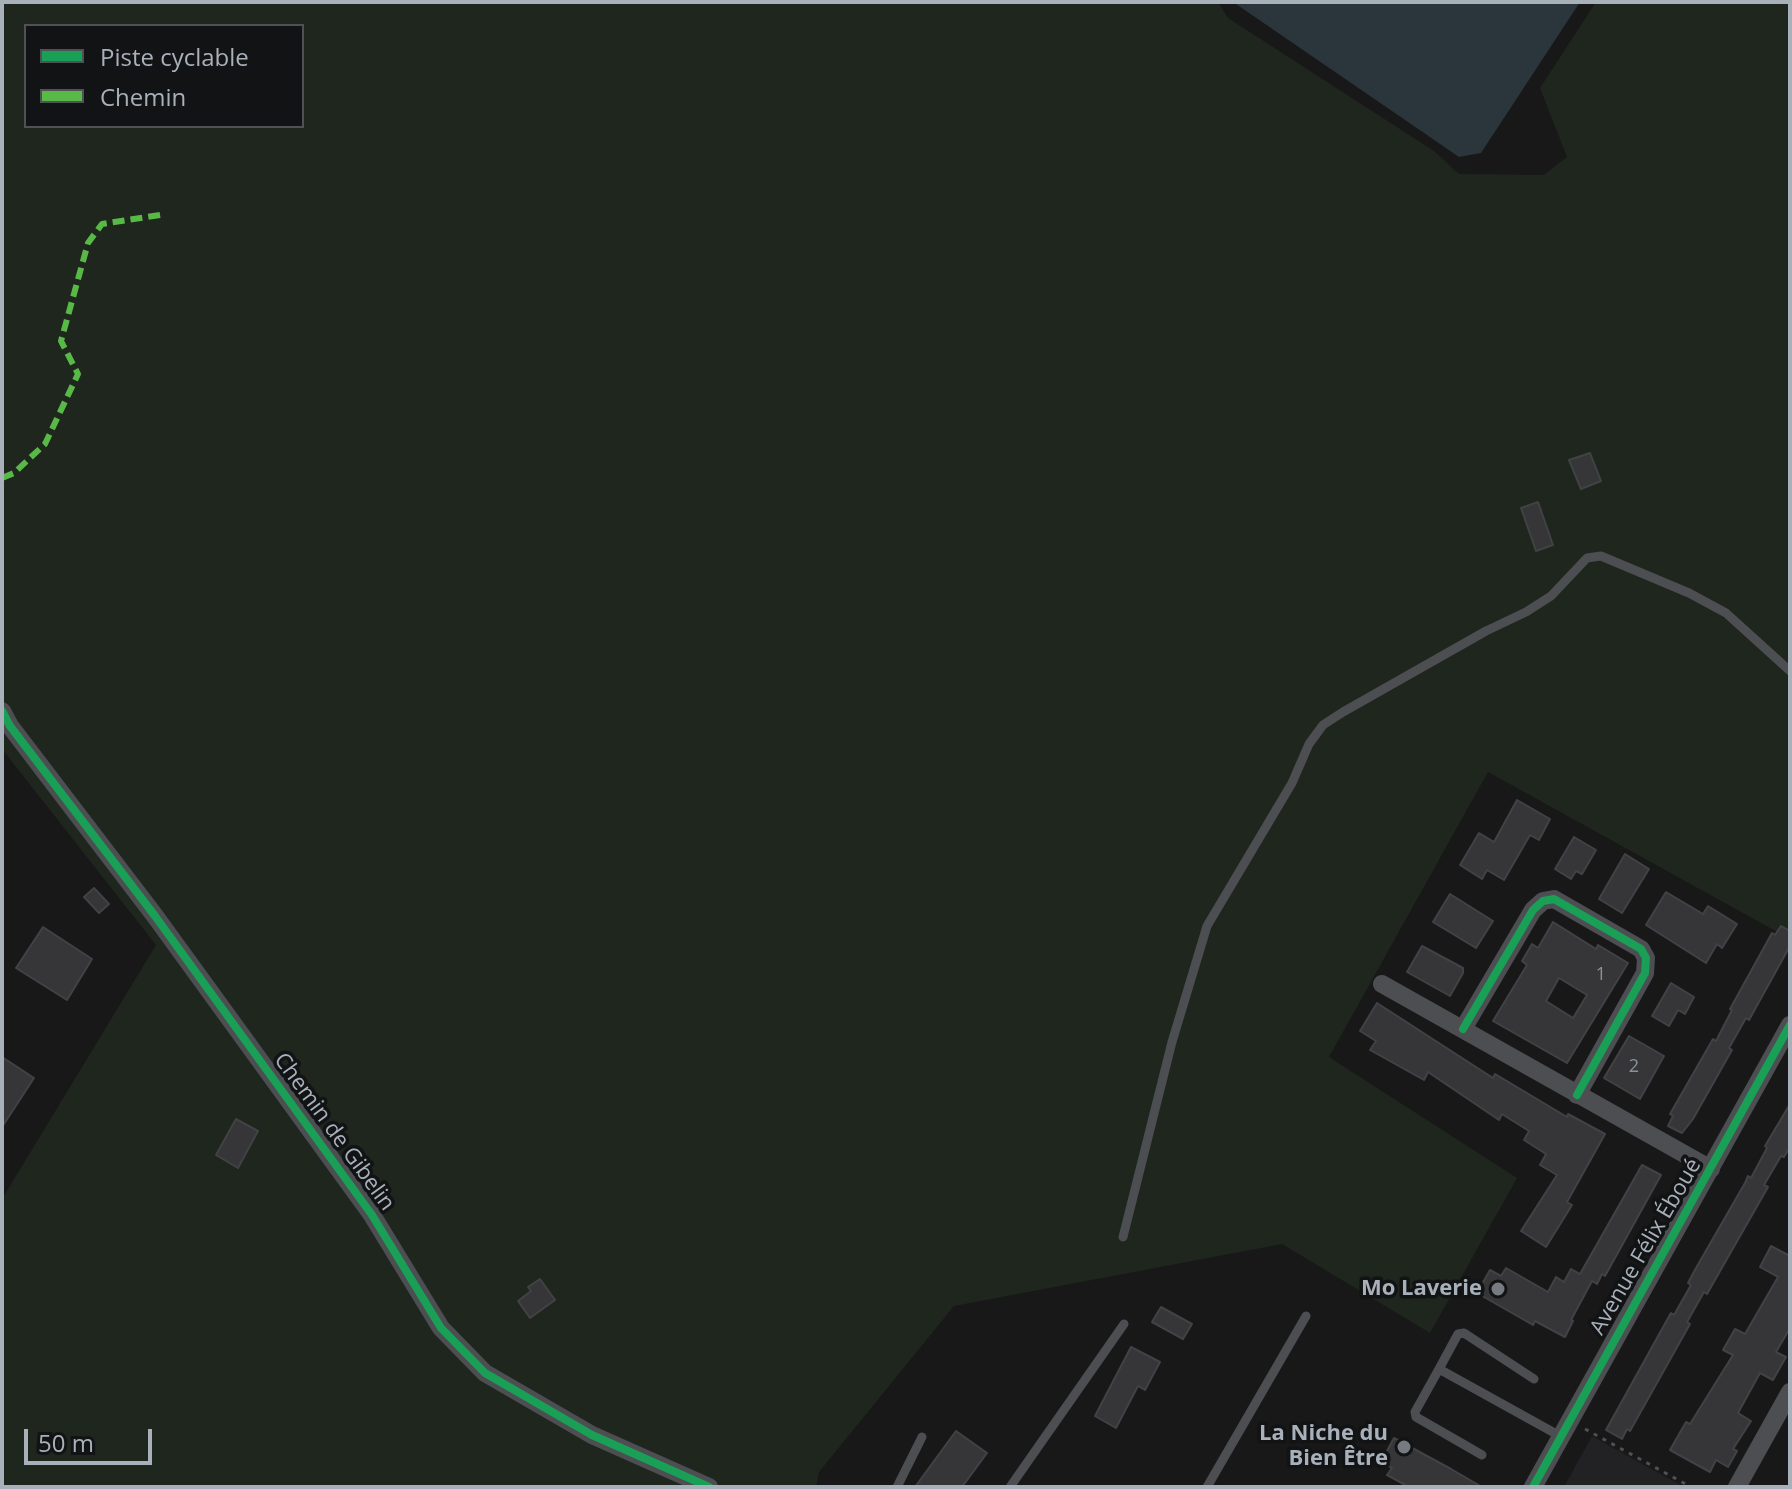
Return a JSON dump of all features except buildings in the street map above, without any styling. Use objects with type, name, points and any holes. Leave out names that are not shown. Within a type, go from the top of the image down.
[{"type":"street","name":"Chemin de Gibelin","points":[[5,722],[155,916],[363,1202],[441,1328],[485,1373],[592,1435],[709,1487]]},
{"type":"street","points":[[1463,1029],[1533,910],[1543,901],[1554,899],[1641,949],[1646,958],[1645,973],[1577,1095]]},
{"type":"street","points":[[1382,984],[1711,1169]]},
{"type":"street","name":"Avenue Félix Éboué","points":[[1533,1487],[1790,1025]]},
{"type":"street","points":[[1737,1487],[1790,1392]]},
{"type":"lane","points":[[1123,1237],[1172,1042],[1207,926],[1292,783],[1309,744],[1323,725],[1411,673],[1526,612],[1551,596],[1587,558],[1601,556],[1689,593],[1726,613],[1790,671]]},
{"type":"lane","points":[[1207,1487],[1306,1316]]},
{"type":"lane","points":[[1010,1487],[1124,1324]]},
{"type":"lane","points":[[1482,1455],[1416,1417],[1415,1412],[1458,1334],[1464,1333],[1534,1379]]},
{"type":"lane","points":[[1439,1369],[1565,1428]]},
{"type":"lane","points":[[897,1487],[922,1437]]},
{"type":"path","points":[[1565,1428],[1691,1487]]},
{"type":"shaded area","points":[[2,2],[1218,2],[1228,18],[1434,151],[1459,174],[1544,175],[1567,157],[1540,88],[1596,2],[1790,2],[1790,939],[1488,772],[1329,1057],[1517,1178],[1430,1333],[1282,1244],[954,1306],[819,1472],[816,1487],[2,1487],[2,1199],[156,945],[2,749]]},
{"type":"shaded area","points":[[1233,2],[1580,2],[1481,153],[1459,157]]},
{"type":"shaded area","points":[[1592,1436],[1684,1487],[1564,1487]]},
{"type":"marked path","points":[[2,478],[14,473],[45,444],[78,374],[61,341],[88,243],[102,224],[166,214]]},
{"type":"cycle path","points":[[2,711],[10,726],[155,916],[372,1215],[441,1328],[485,1373],[592,1435],[709,1487]]},
{"type":"cycle path","points":[[1463,1029],[1533,910],[1543,901],[1554,899],[1641,949],[1646,958],[1645,973],[1577,1095]]},
{"type":"cycle path","points":[[1533,1487],[1790,1025]]},
{"type":"place","name":"Mo Laverie","points":[[1498,1289]]},
{"type":"place","name":"La Niche du Bien Être","points":[[1404,1447]]}]
